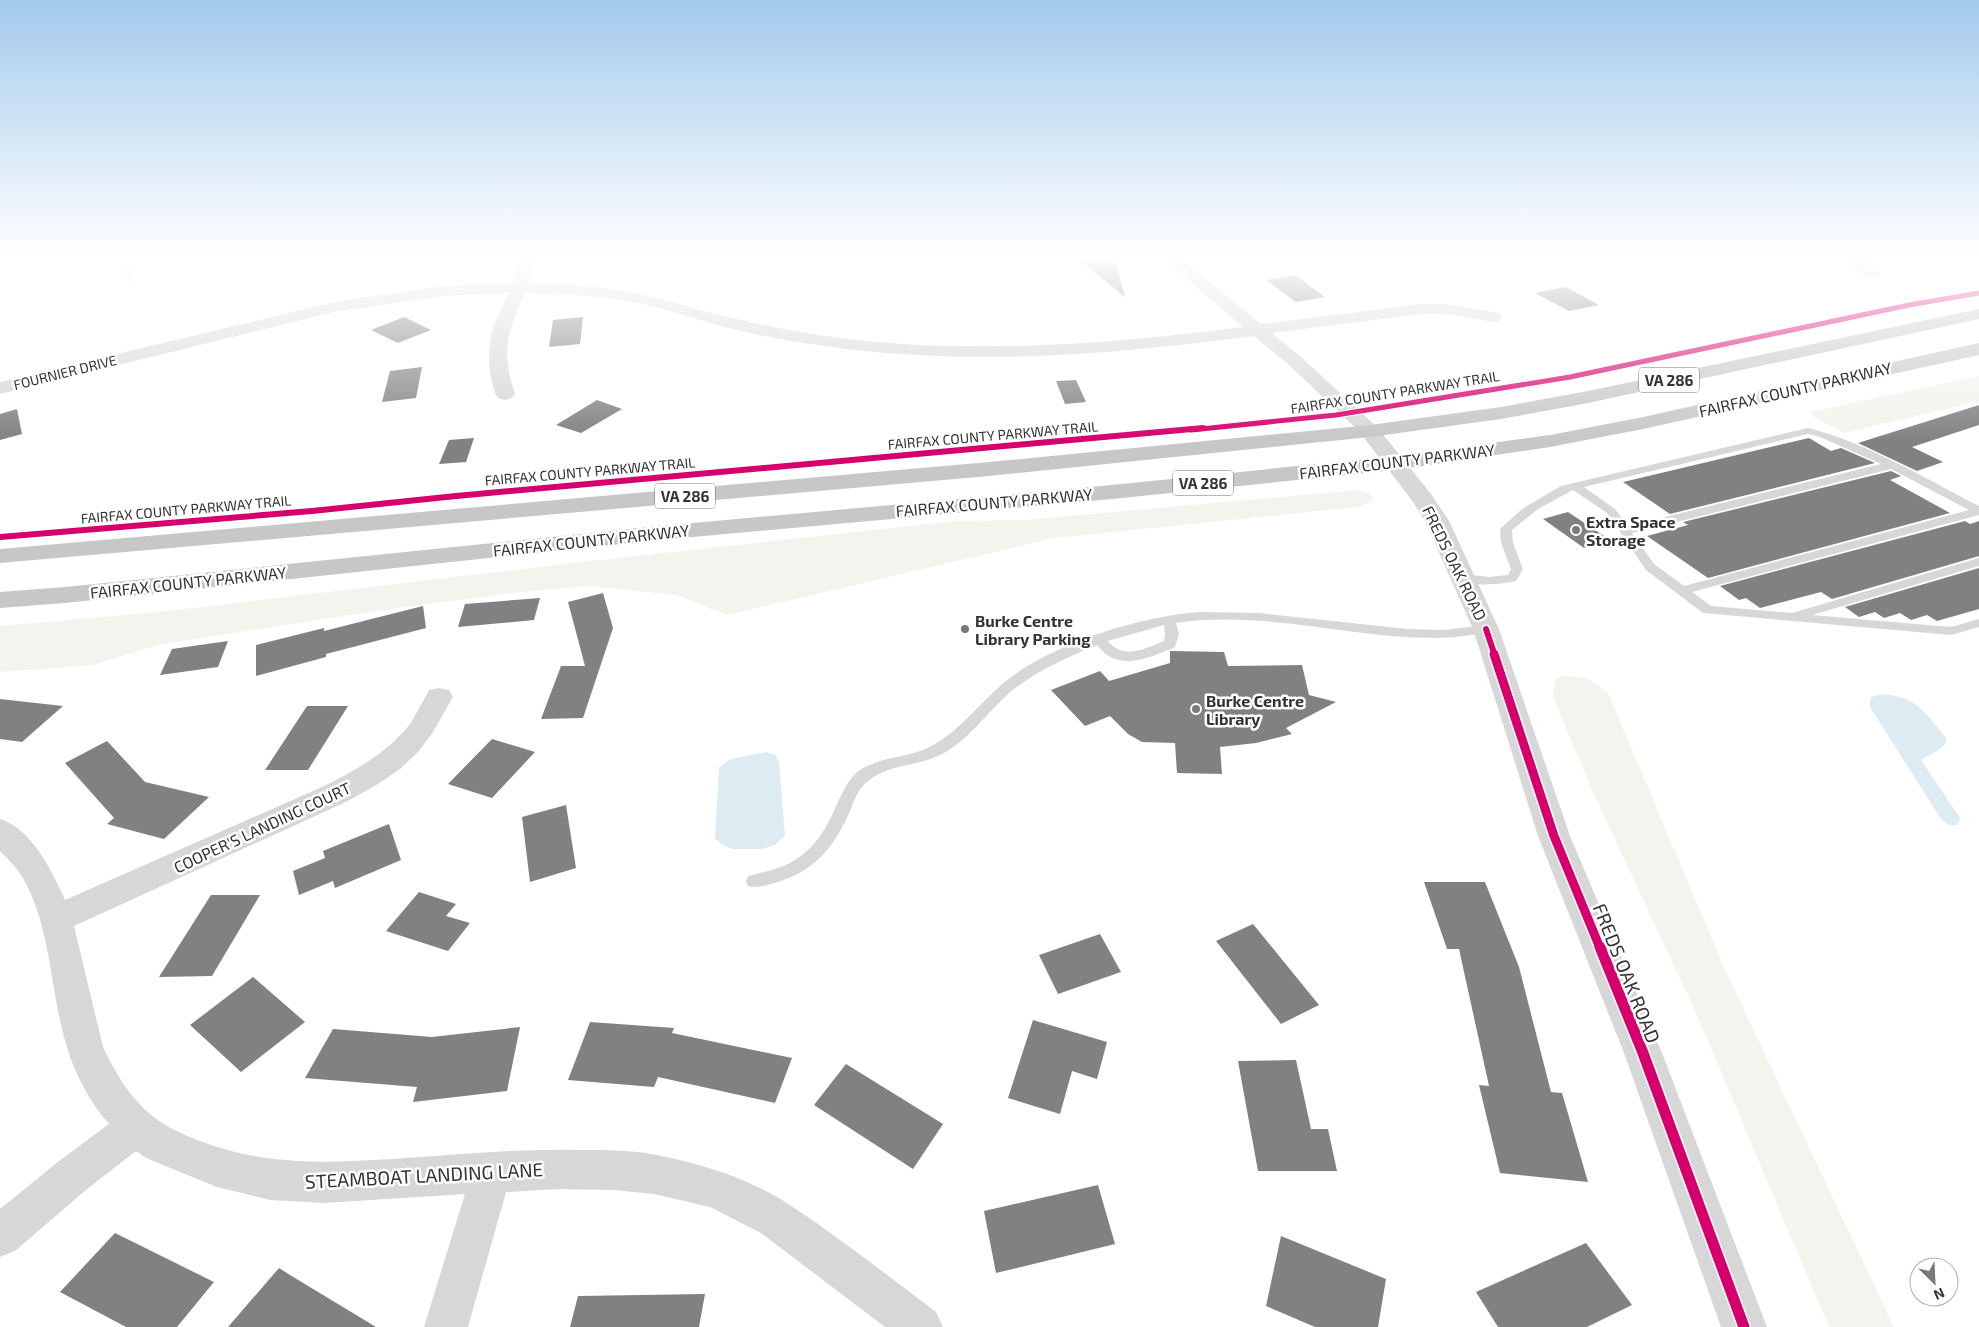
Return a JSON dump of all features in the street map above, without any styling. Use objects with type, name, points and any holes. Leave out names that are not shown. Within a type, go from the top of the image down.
[{"type":"highway","name":"FAIRFAX COUNTY PARKWAY","points":[[0,556],[980,470],[1370,431],[1501,413],[1588,397],[1965,317]]},
{"type":"highway","name":"FAIRFAX COUNTY PARKWAY","points":[[0,600],[124,589],[649,534],[1112,492],[1396,463],[1550,442],[1979,349]]},
{"type":"street","name":"FOURNIER DRIVE","points":[[0,388],[287,317]]},
{"type":"street","points":[[505,317],[499,339],[497,359],[499,377],[505,394]]},
{"type":"street","name":"FOURNIER DRIVE","points":[[710,317],[797,337],[905,350],[1003,353],[1054,352],[1355,317]]},
{"type":"street","name":"FREDS OAK ROAD","points":[[1241,317],[1295,361],[1370,431],[1423,499],[1437,521],[1486,629],[1554,836],[1643,1053],[1744,1327]]},
{"type":"street","name":"COOPER'S LANDING COURT","points":[[56,919],[333,795],[371,776],[400,752],[418,733],[439,697]]},
{"type":"street","name":"STEAMBOAT LANDING LANE","points":[[0,831],[28,860],[39,877],[56,919],[84,1047],[96,1073],[113,1100],[136,1127],[160,1144],[217,1167],[270,1180],[323,1183],[560,1169],[613,1170],[654,1174],[712,1188],[746,1202],[774,1219],[921,1327]]},
{"type":"street","points":[[0,1236],[73,1175],[136,1127]]},
{"type":"street","points":[[446,1327],[491,1173]]},
{"type":"lane","points":[[1464,578],[1489,581],[1512,578],[1517,569],[1507,543],[1506,529],[1543,499],[1565,488],[1808,431],[1824,434],[1892,465],[1979,511]]},
{"type":"lane","points":[[1624,532],[1892,465]]},
{"type":"lane","points":[[1575,486],[1611,511],[1650,567],[1708,610],[1952,631],[1979,623]]},
{"type":"lane","points":[[1682,591],[1979,511]]},
{"type":"lane","points":[[1789,617],[1979,562]]},
{"type":"lane","points":[[754,881],[783,875],[809,861],[824,844],[837,824],[849,796],[861,778],[880,767],[938,750],[956,736],[989,704],[1030,671],[1100,639],[1169,619],[1200,616],[1258,618],[1438,634],[1486,629]]},
{"type":"lane","points":[[1100,639],[1112,653],[1120,657],[1131,657],[1159,649],[1170,644],[1172,634],[1169,619]]},
{"type":"shaded area","points":[[1979,376],[1979,401],[1844,433],[1814,417],[1810,412]]},
{"type":"shaded area","points":[[1358,490],[1370,493],[1374,499],[1359,507],[1054,538],[727,615],[676,595],[590,586],[511,593],[383,610],[161,644],[92,665],[0,672],[0,626],[159,612],[591,561],[956,521],[1025,520]]},
{"type":"shaded area","points":[[1565,676],[1588,678],[1608,693],[1726,972],[1894,1327],[1829,1327],[1697,1015],[1592,790],[1553,696],[1556,679]]},
{"type":"shaded area","points":[[1884,694],[1896,696],[1913,703],[1927,714],[1946,738],[1946,743],[1943,747],[1921,760],[1960,818],[1958,825],[1949,825],[1941,819],[1870,707],[1870,699]]},
{"type":"shaded area","points":[[767,752],[775,755],[779,762],[785,836],[775,845],[762,849],[733,849],[723,845],[715,839],[719,767],[731,759]]},
{"type":"building","points":[[404,317],[431,330],[398,343],[371,330]]},
{"type":"building","points":[[583,317],[580,344],[549,347],[553,320]]},
{"type":"building","points":[[422,367],[416,398],[382,402],[390,371]]},
{"type":"building","points":[[1076,380],[1086,402],[1065,404],[1056,381]]},
{"type":"building","points":[[597,400],[622,409],[581,433],[556,425]]},
{"type":"building","points":[[1979,405],[1979,425],[1912,447],[1943,462],[1917,471],[1858,443]]},
{"type":"building","points":[[17,409],[22,434],[0,440],[0,414]]},
{"type":"building","points":[[474,438],[466,462],[439,464],[449,440]]},
{"type":"building","points":[[1809,438],[1831,451],[1841,448],[1875,463],[1670,514],[1623,482]]},
{"type":"building","points":[[1891,471],[1901,476],[1890,480],[1950,513],[1708,578],[1647,536],[1688,525],[1683,522]]},
{"type":"building","name":"Extra Space Storage","points":[[1568,512],[1610,540],[1584,548],[1543,519]]},
{"type":"building","points":[[1965,521],[1970,524],[1979,521],[1979,556],[1832,599],[1821,592],[1760,608],[1746,598],[1739,600],[1720,586]]},
{"type":"building","points":[[1979,568],[1979,609],[1937,621],[1927,615],[1911,620],[1900,613],[1884,618],[1875,612],[1859,617],[1845,607]]},
{"type":"building","points":[[603,593],[613,628],[583,718],[541,719],[561,666],[585,666],[568,602]]},
{"type":"building","points":[[540,598],[534,620],[458,627],[465,604]]},
{"type":"building","points":[[423,606],[426,628],[326,654],[326,657],[256,676],[256,645],[324,628],[324,631]]},
{"type":"building","points":[[228,641],[218,667],[160,675],[172,649]]},
{"type":"building","name":"Burke Centre Library","points":[[1170,651],[1224,652],[1228,666],[1302,665],[1309,695],[1336,702],[1286,728],[1292,734],[1256,743],[1220,747],[1222,774],[1177,773],[1175,743],[1142,742],[1128,734],[1110,716],[1085,726],[1051,690],[1100,671],[1109,681],[1170,663]]},
{"type":"building","points":[[0,699],[63,706],[22,742],[0,739]]},
{"type":"building","points":[[307,706],[348,706],[308,770],[265,770]]},
{"type":"building","points":[[492,739],[535,752],[492,798],[448,784]]},
{"type":"building","points":[[107,741],[145,782],[209,797],[164,839],[107,824],[114,818],[65,763]]},
{"type":"building","points":[[566,805],[576,868],[530,882],[522,817]]},
{"type":"building","points":[[389,824],[401,860],[335,888],[333,881],[299,895],[293,871],[325,858],[323,851]]},
{"type":"building","points":[[1424,882],[1485,882],[1519,967],[1551,1092],[1562,1093],[1588,1182],[1500,1173],[1479,1085],[1489,1086],[1459,949],[1447,949]]},
{"type":"building","points":[[419,892],[456,904],[446,916],[470,923],[448,951],[386,931]]},
{"type":"building","points":[[211,895],[260,895],[212,976],[159,977]]},
{"type":"building","points":[[1253,924],[1319,1005],[1281,1024],[1216,941]]},
{"type":"building","points":[[1100,934],[1121,972],[1058,994],[1039,955]]},
{"type":"building","points":[[253,977],[305,1022],[241,1072],[190,1025]]},
{"type":"building","points":[[1033,1020],[1107,1042],[1097,1079],[1072,1071],[1060,1114],[1008,1098]]},
{"type":"building","points":[[590,1022],[674,1028],[672,1033],[792,1058],[775,1103],[658,1077],[654,1087],[568,1080]]},
{"type":"building","points":[[520,1027],[507,1091],[413,1102],[417,1087],[305,1078],[333,1029],[432,1037]]},
{"type":"building","points":[[1296,1060],[1311,1129],[1328,1129],[1337,1171],[1258,1171],[1238,1061]]},
{"type":"building","points":[[846,1064],[943,1124],[913,1169],[814,1105]]},
{"type":"building","points":[[1098,1185],[1115,1244],[996,1273],[984,1211]]},
{"type":"building","points":[[115,1233],[214,1282],[177,1327],[126,1327],[60,1292]]},
{"type":"building","points":[[1281,1236],[1386,1279],[1378,1327],[1315,1327],[1266,1306]]},
{"type":"building","points":[[1586,1243],[1632,1305],[1587,1327],[1498,1327],[1476,1292]]},
{"type":"building","points":[[279,1268],[290,1275],[376,1327],[228,1327]]},
{"type":"building","points":[[705,1294],[699,1327],[570,1327],[578,1296]]},
{"type":"cycle path","name":"FAIRFAX COUNTY PARKWAY TRAIL","points":[[0,537],[312,511],[456,496],[1129,436],[1336,415],[1570,377],[1853,317]]},
{"type":"cycle path","points":[[1486,629],[1554,836],[1643,1053],[1744,1327]]},
{"type":"place","name":"Extra Space Storage","points":[[1576,530]]},
{"type":"place","name":"Burke Centre Library Parking","points":[[965,629]]},
{"type":"place","name":"Burke Centre Library","points":[[1196,709]]}]
